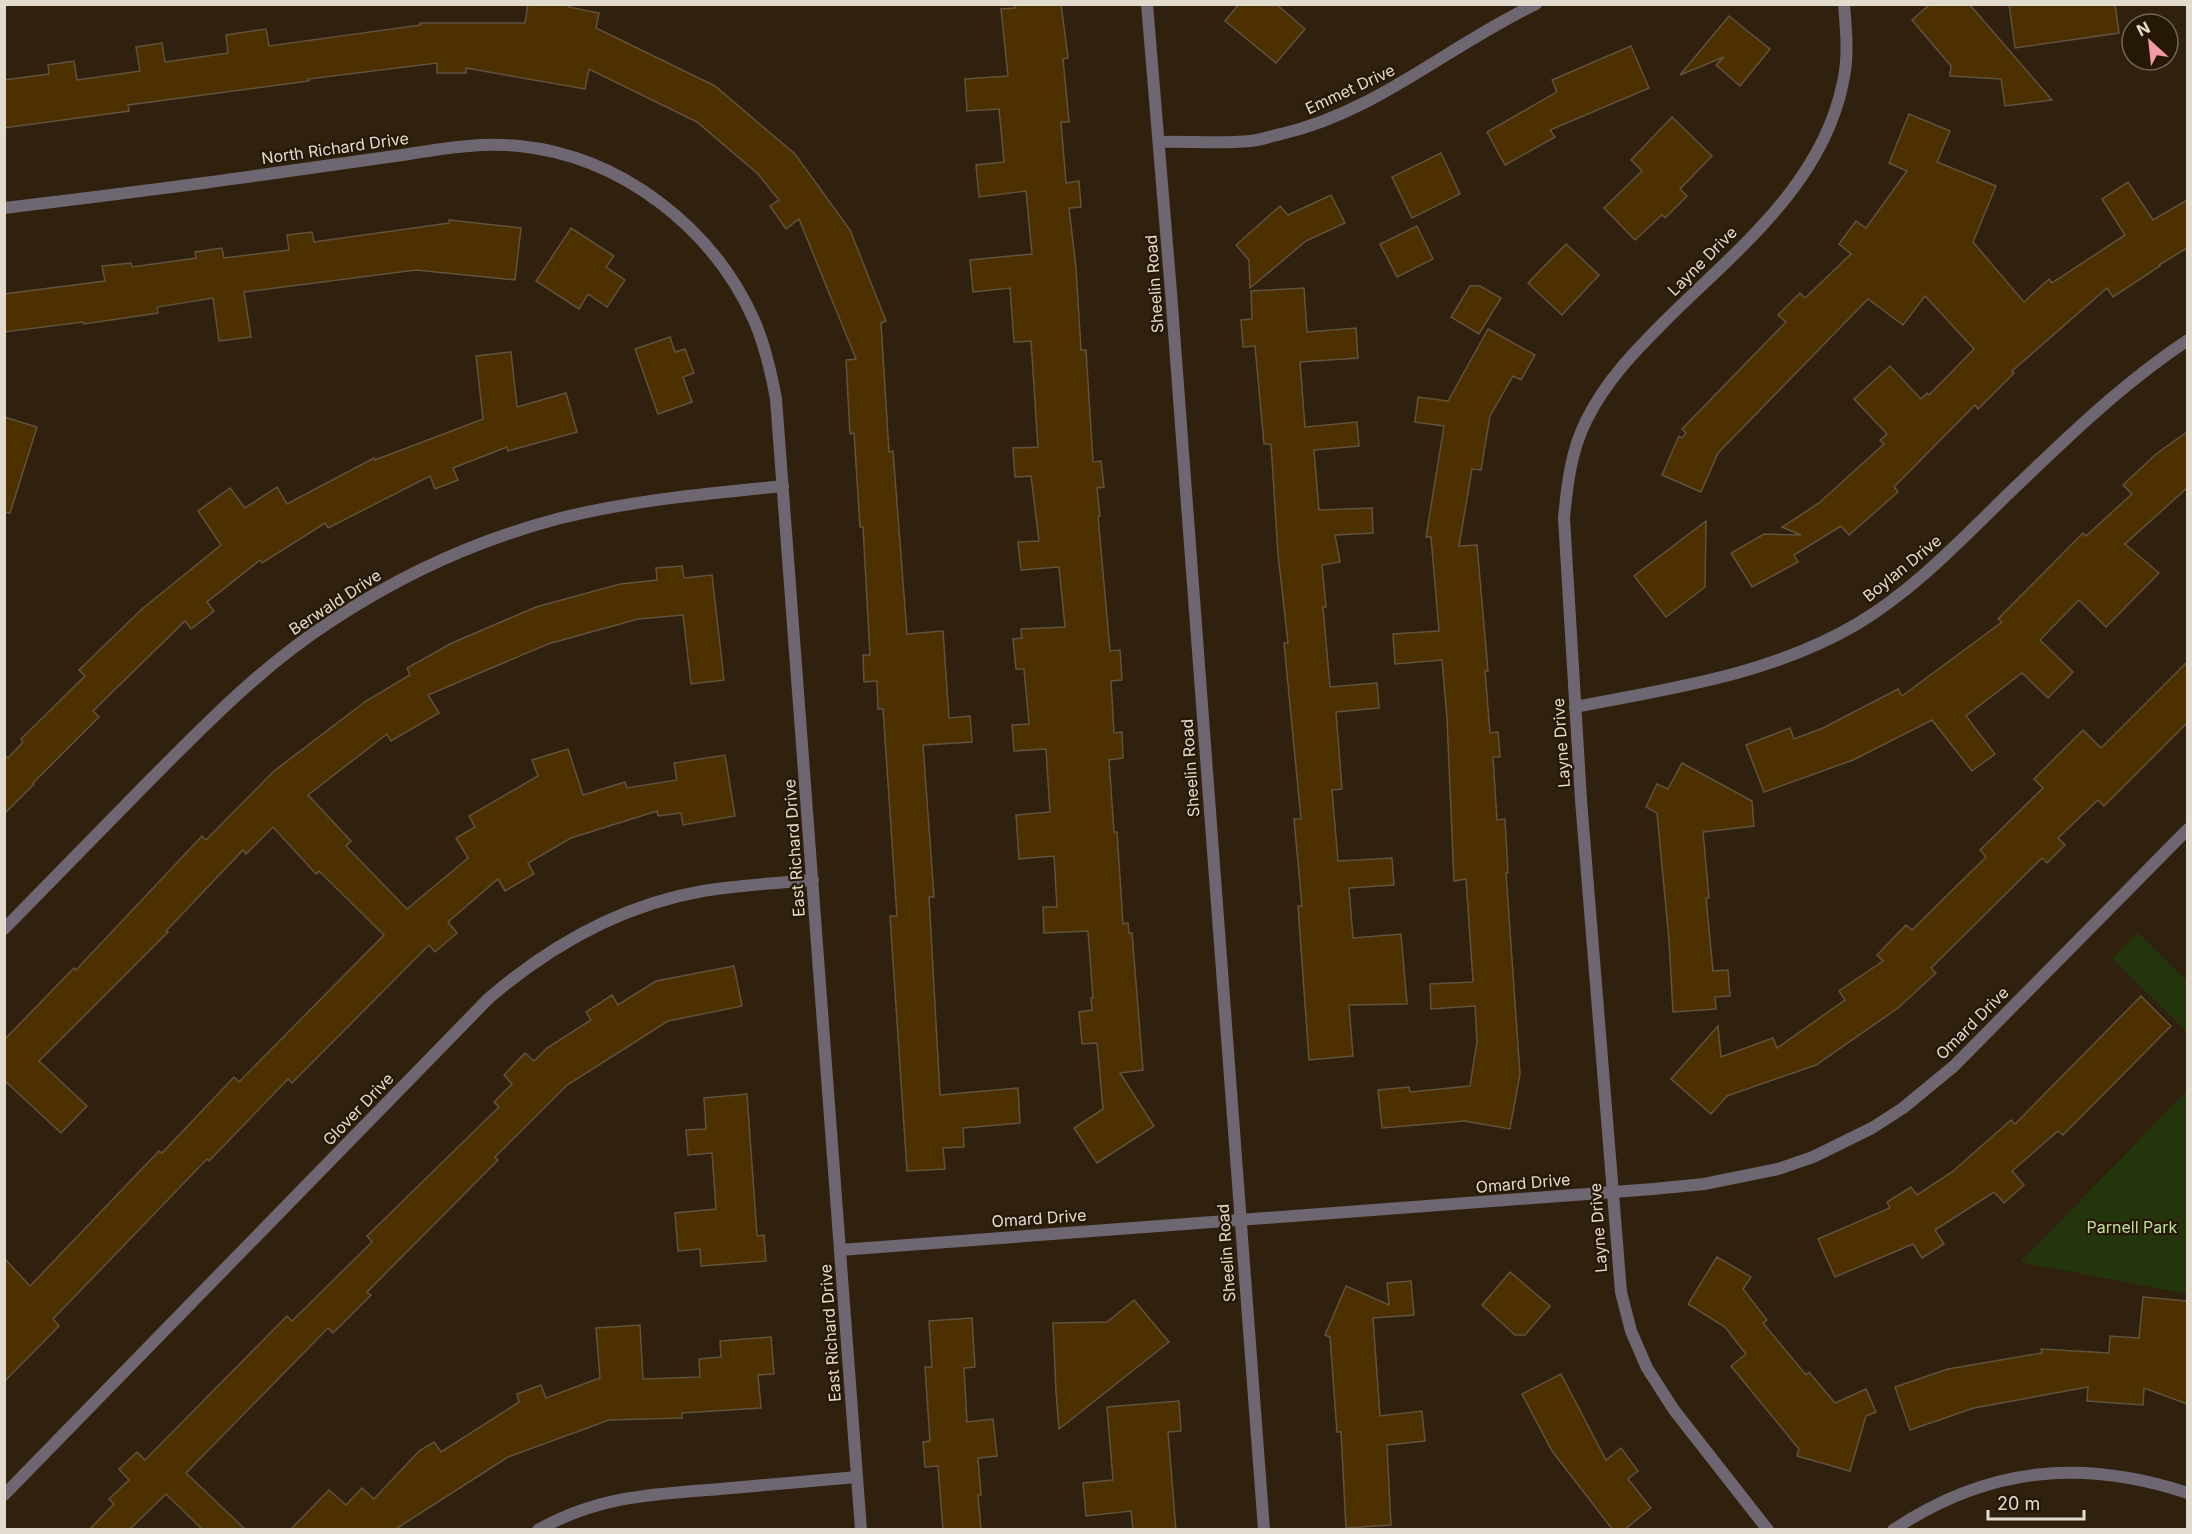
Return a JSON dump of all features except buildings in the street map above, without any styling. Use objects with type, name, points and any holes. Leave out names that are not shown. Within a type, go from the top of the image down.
[{"type":"street","name":"Sheelin Road","points":[[1147,4],[1264,1530]]},
{"type":"street","name":"Emmet Drive","points":[[1159,142],[1251,141],[1308,128],[1357,108],[1393,89],[1469,41],[1536,4]]},
{"type":"street","name":"Layne Drive","points":[[1768,1530],[1674,1410],[1647,1368],[1631,1331],[1620,1292],[1581,800],[1564,518],[1568,481],[1577,444],[1586,421],[1606,385],[1630,356],[1773,213],[1804,176],[1831,125],[1843,81],[1847,33],[1844,4]]},
{"type":"street","name":"North Richard Drive","points":[[4,208],[465,146],[520,146],[574,158],[620,176],[659,203]]},
{"type":"street","name":"East Richard Drive","points":[[659,203],[701,239],[732,280],[754,320],[771,369],[776,399],[861,1530]]},
{"type":"street","name":"Boylan Drive","points":[[1575,707],[1700,684],[1747,672],[1803,652],[1856,624],[1899,596],[1932,569],[2082,422],[2187,340]]},
{"type":"street","name":"Berwald Drive","points":[[4,929],[225,704],[331,621],[382,589],[440,561],[557,519],[642,501],[783,486]]},
{"type":"street","name":"Omard Drive","points":[[840,1250],[1612,1192],[1704,1184],[1778,1169],[1813,1157],[1872,1128],[1903,1108],[1954,1066],[2187,829]]},
{"type":"street","name":"Glover Drive","points":[[4,1495],[489,998],[522,970],[583,931],[616,916],[678,896],[704,891],[813,880]]},
{"type":"street","points":[[1893,1530],[1949,1497],[2004,1480],[2038,1475],[2106,1473],[2151,1481],[2187,1493]]},
{"type":"street","points":[[538,1530],[556,1519],[592,1505],[634,1496],[857,1477]]},
{"type":"green space","points":[[2138,933],[2187,981],[2187,1032],[2112,959]]},
{"type":"green space","name":"Parnell Park","points":[[2187,1091],[2187,1294],[2020,1262]]}]
